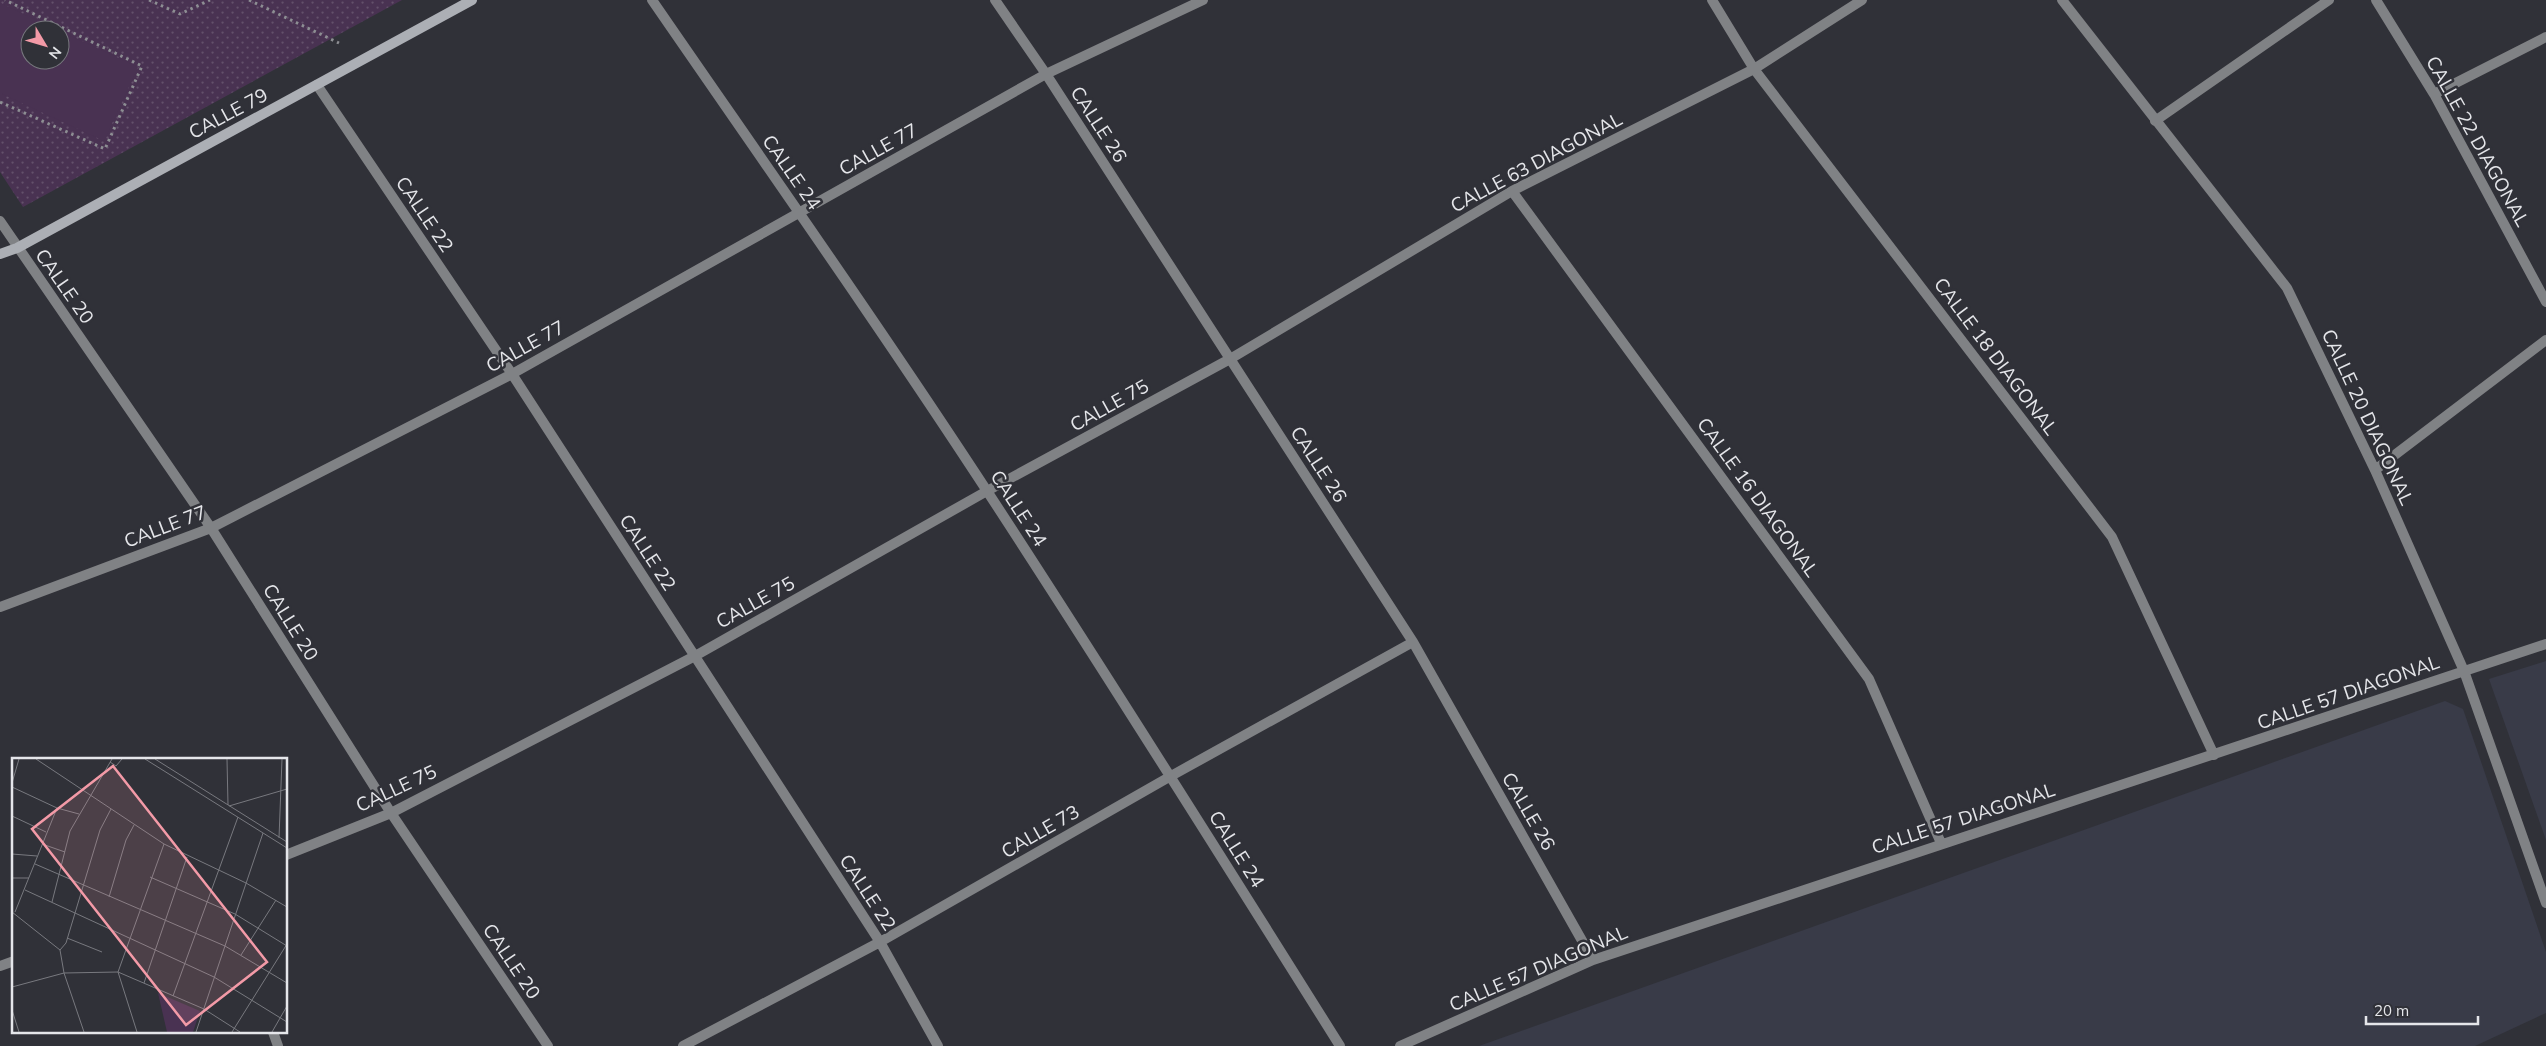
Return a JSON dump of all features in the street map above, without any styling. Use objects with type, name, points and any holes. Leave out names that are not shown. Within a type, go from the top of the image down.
[{"type":"main road","name":"CALLE 79","points":[[0,254],[17,248],[472,0]]},
{"type":"street","name":"CALLE 24","points":[[652,0],[800,213],[987,491],[1171,776],[1340,1046]]},
{"type":"street","name":"CALLE 26","points":[[995,0],[1046,74],[1413,642],[1593,960]]},
{"type":"street","name":"CALLE 77","points":[[0,607],[211,528],[512,374],[1046,74],[1203,0]]},
{"type":"street","name":"CALLE 18 DIAGONAL","points":[[1712,0],[1754,69],[2112,537],[2214,755]]},
{"type":"street","name":"CALLE 63 DIAGONAL","points":[[1230,359],[1512,191],[1754,69],[1862,0]]},
{"type":"street","name":"CALLE 20 DIAGONAL","points":[[2062,0],[2287,288],[2375,470],[2464,671],[2546,903]]},
{"type":"street","points":[[2155,121],[2328,0]]},
{"type":"street","name":"CALLE 22 DIAGONAL","points":[[2376,0],[2434,94],[2546,302]]},
{"type":"street","points":[[2434,94],[2546,38]]},
{"type":"street","name":"CALLE 22","points":[[317,85],[512,374],[880,942],[938,1046]]},
{"type":"street","name":"CALLE 16 DIAGONAL","points":[[1512,191],[1869,679],[1941,843]]},
{"type":"street","name":"CALLE 20","points":[[0,221],[211,528],[391,813],[548,1046]]},
{"type":"street","points":[[2375,470],[2546,340]]},
{"type":"street","name":"CALLE 75","points":[[288,854],[391,813],[695,656],[987,491],[1230,359]]},
{"type":"street","name":"CALLE 73","points":[[683,1046],[880,942],[1171,776],[1413,642]]},
{"type":"street","name":"CALLE 57 DIAGONAL","points":[[1400,1046],[1593,960],[1941,843],[2214,755],[2546,644]]},
{"type":"street","points":[[0,966],[12,962]]},
{"type":"street","points":[[274,1034],[278,1046]]},
{"type":"path","points":[[0,102],[105,148],[142,66],[5,0]]},
{"type":"path","points":[[149,0],[180,14],[210,0]]},
{"type":"path","points":[[250,0],[368,57]]},
{"type":"shaded area","points":[[0,0],[402,0],[23,207],[0,172]]},
{"type":"shaded area","points":[[0,3],[37,20],[20,20],[20,70],[70,70],[70,36],[138,67],[104,141],[0,93]]},
{"type":"shaded area","points":[[2546,661],[2546,840],[2489,679]]},
{"type":"shaded area","points":[[2445,701],[2463,709],[2546,952],[2546,1013],[2475,1046],[1479,1046]]}]
